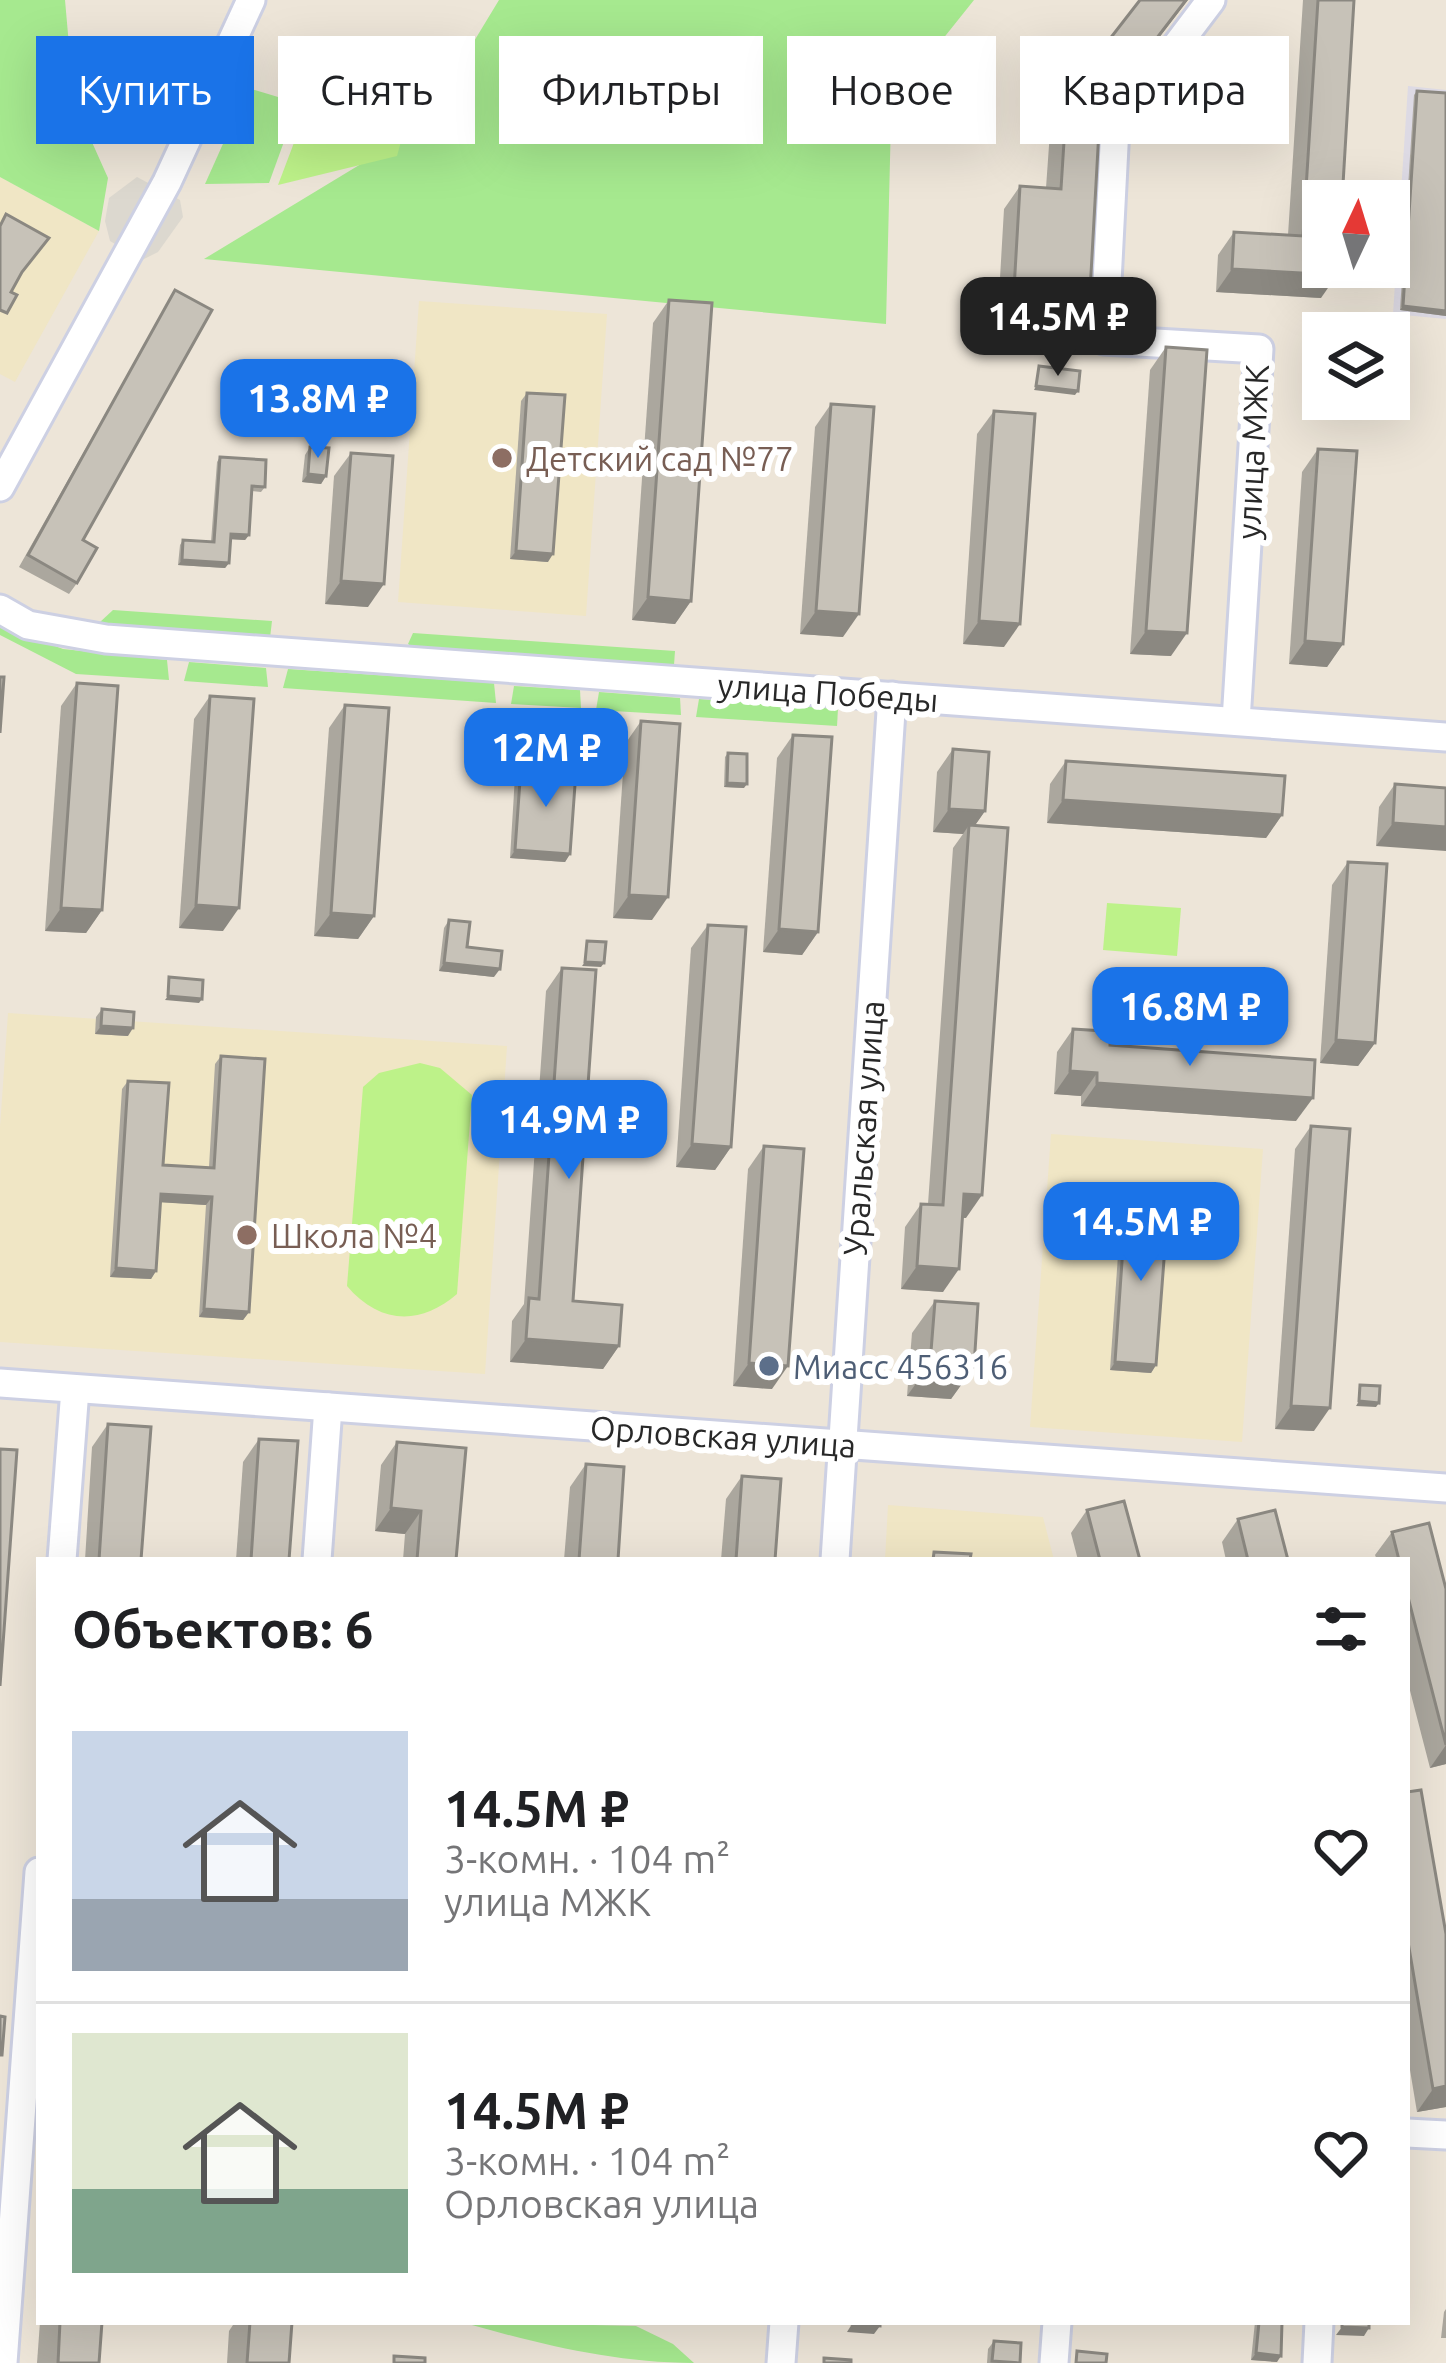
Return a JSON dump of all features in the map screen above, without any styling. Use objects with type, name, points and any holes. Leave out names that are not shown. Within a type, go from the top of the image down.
[{"type":"street","points":[[0,487],[128,252],[251,0]]},
{"type":"street","name":"улица МЖК","points":[[1211,0],[1115,127],[1104,340],[1259,349],[1236,722]]},
{"type":"street","name":"улица Победы","points":[[0,609],[28,625],[106,639],[1446,737]]},
{"type":"street","name":"Уральская улица","points":[[835,1557],[892,696]]},
{"type":"street","name":"Орловская улица","points":[[0,1383],[1446,1488]]},
{"type":"street","points":[[62,1557],[75,1389]]},
{"type":"street","points":[[317,1557],[328,1407]]},
{"type":"street","points":[[2,2363],[36,1962]]},
{"type":"street","points":[[1410,2133],[1446,2135]]},
{"type":"street","points":[[782,2363],[784,2325]]},
{"type":"street","points":[[1054,2363],[1057,2325]]},
{"type":"street","points":[[1317,2363],[1319,2325]]},
{"type":"shaded area","points":[[1408,86],[1446,90],[1446,319],[1393,312],[1395,288],[1410,288],[1410,180],[1402,180]]},
{"type":"shaded area","points":[[0,177],[99,231],[15,382],[0,374]]},
{"type":"shaded area","points":[[137,177],[180,200],[183,217],[158,252],[142,260],[110,241],[105,221],[109,198]]},
{"type":"shaded area","name":"Детский сад №77","points":[[419,301],[607,314],[586,616],[398,602]]},
{"type":"shaded area","name":"Школа №4","points":[[8,1013],[507,1046],[485,1374],[0,1342],[0,1127]]},
{"type":"shaded area","points":[[1051,1134],[1263,1149],[1242,1442],[1030,1427]]},
{"type":"shaded area","points":[[888,1505],[1043,1517],[1053,1557],[885,1557]]},
{"type":"green space","points":[[0,0],[65,0],[68,36],[36,36],[36,144],[93,144],[108,178],[99,231],[0,177]]},
{"type":"green space","points":[[499,0],[974,0],[945,36],[787,36],[787,144],[890,144],[886,324],[204,259],[394,144],[475,144],[475,40]]},
{"type":"green space","points":[[254,90],[278,97],[278,144],[283,144],[269,183],[205,184],[223,144],[254,144]]},
{"type":"green space","points":[[294,144],[400,144],[397,156],[278,185]]},
{"type":"green space","points":[[113,610],[272,621],[270,638],[99,623]]},
{"type":"green space","points":[[0,625],[63,649],[167,660],[169,680],[76,674],[0,635]]},
{"type":"green space","points":[[413,633],[675,651],[674,665],[412,647],[408,644]]},
{"type":"green space","points":[[189,662],[266,668],[268,687],[184,681]]},
{"type":"green space","points":[[288,669],[494,683],[496,703],[283,688]]},
{"type":"green space","points":[[514,686],[580,690],[581,708],[511,704]]},
{"type":"green space","points":[[599,692],[680,698],[681,715],[596,710]]},
{"type":"green space","points":[[699,699],[838,709],[837,726],[696,717]]},
{"type":"green space","points":[[1107,903],[1181,908],[1177,956],[1103,950]]},
{"type":"green space","points":[[420,1063],[440,1068],[472,1095],[457,1294],[429,1312],[400,1316],[372,1308],[347,1286],[363,1087],[379,1073]]},
{"type":"green space","points":[[472,2325],[636,2326],[673,2344],[694,2363],[634,2360]]},
{"type":"building","points":[[1140,0],[1186,0],[1158,36],[1112,36]]},
{"type":"building","points":[[1318,0],[1354,0],[1343,180],[1307,180]]},
{"type":"building","points":[[1417,91],[1446,93],[1446,311],[1403,306],[1404,288],[1410,288]]},
{"type":"building","points":[[1064,144],[1098,144],[1090,292],[1059,291],[1058,300],[1033,299],[1032,309],[1013,307],[1020,186],[1061,189]]},
{"type":"building","points":[[6,214],[49,238],[22,272],[7,313],[0,310],[0,226]]},
{"type":"building","points":[[1234,232],[1302,236],[1302,273],[1232,269]]},
{"type":"building","points":[[175,290],[212,310],[83,540],[97,548],[77,583],[28,555]]},
{"type":"building","points":[[669,300],[712,303],[691,601],[648,597]]},
{"type":"building","points":[[1166,347],[1207,350],[1187,633],[1146,631]]},
{"type":"building","points":[[1039,366],[1080,371],[1078,391],[1036,386]]},
{"type":"building","points":[[527,393],[565,395],[553,554],[516,551]]},
{"type":"building","points":[[831,404],[874,407],[859,614],[816,611]]},
{"type":"building","points":[[306,407],[322,408],[320,428],[304,427]]},
{"type":"building","points":[[994,411],[1035,414],[1020,624],[979,621]]},
{"type":"building","points":[[310,447],[329,448],[326,476],[308,474]]},
{"type":"building","points":[[1318,449],[1357,451],[1343,644],[1305,641]]},
{"type":"building","points":[[351,453],[393,456],[384,584],[341,581]]},
{"type":"building","points":[[220,457],[266,460],[265,487],[252,486],[249,535],[231,534],[229,563],[182,560],[183,540],[214,542]]},
{"type":"building","points":[[0,677],[4,677],[0,733]]},
{"type":"building","points":[[77,683],[118,686],[102,910],[61,908]]},
{"type":"building","points":[[210,696],[254,699],[239,908],[196,905]]},
{"type":"building","points":[[345,705],[389,708],[374,916],[331,913]]},
{"type":"building","points":[[641,721],[680,724],[668,897],[629,895]]},
{"type":"building","points":[[793,735],[832,737],[818,932],[779,929]]},
{"type":"building","points":[[953,749],[989,752],[985,811],[949,809]]},
{"type":"building","points":[[728,753],[747,754],[747,784],[727,783]]},
{"type":"building","points":[[1066,761],[1285,776],[1282,815],[1063,800]]},
{"type":"building","points":[[521,767],[576,771],[570,854],[515,850]]},
{"type":"building","points":[[1395,784],[1446,788],[1446,827],[1393,823]]},
{"type":"building","points":[[969,825],[1008,828],[982,1195],[964,1194],[959,1269],[917,1266],[921,1204],[943,1205]]},
{"type":"building","points":[[1348,862],[1387,864],[1375,1043],[1336,1040]]},
{"type":"building","points":[[449,920],[470,922],[467,947],[502,951],[500,969],[444,963]]},
{"type":"building","points":[[708,925],[746,927],[731,1147],[692,1144]]},
{"type":"building","points":[[587,941],[606,942],[604,963],[585,962]]},
{"type":"building","points":[[562,968],[596,970],[573,1301],[622,1305],[619,1346],[526,1339],[529,1298],[539,1299]]},
{"type":"building","points":[[169,977],[203,980],[202,999],[168,996]]},
{"type":"building","points":[[102,1009],[134,1012],[133,1028],[101,1026]]},
{"type":"building","points":[[1073,1029],[1103,1031],[1102,1038],[1110,1038],[1110,1045],[1315,1060],[1313,1098],[1097,1083],[1097,1073],[1070,1071]]},
{"type":"building","points":[[221,1056],[265,1059],[249,1312],[204,1309],[212,1197],[161,1194],[156,1271],[116,1268],[128,1081],[169,1083],[163,1165],[214,1168]]},
{"type":"building","points":[[1311,1126],[1350,1129],[1330,1408],[1291,1406]]},
{"type":"building","points":[[764,1146],[804,1149],[788,1366],[749,1363]]},
{"type":"building","points":[[1126,1204],[1168,1207],[1156,1365],[1115,1362]]},
{"type":"building","points":[[935,1301],[978,1304],[974,1367],[930,1364]]},
{"type":"building","points":[[1360,1385],[1380,1386],[1379,1403],[1359,1401]]},
{"type":"building","points":[[108,1424],[151,1427],[141,1557],[99,1557]]},
{"type":"building","points":[[259,1439],[298,1441],[289,1557],[251,1557]]},
{"type":"building","points":[[397,1442],[466,1448],[456,1557],[417,1557],[421,1511],[391,1508]]},
{"type":"building","points":[[0,1449],[17,1450],[0,1686]]},
{"type":"building","points":[[586,1464],[624,1467],[618,1557],[579,1557]]},
{"type":"building","points":[[742,1476],[781,1479],[775,1557],[736,1557]]},
{"type":"building","points":[[1124,1501],[1139,1557],[1099,1557],[1087,1510]]},
{"type":"building","points":[[1275,1510],[1287,1557],[1247,1557],[1238,1519]]},
{"type":"building","points":[[1429,1523],[1446,1589],[1446,1745],[1410,1605],[1410,1557],[1398,1557],[1392,1532]]},
{"type":"building","points":[[934,1552],[971,1554],[970,1557],[933,1557]]},
{"type":"building","points":[[1421,1790],[1446,1934],[1446,2086],[1433,2089],[1410,1954],[1410,1792]]},
{"type":"building","points":[[0,2016],[5,2017],[2,2055],[0,2055]]},
{"type":"building","points":[[60,2325],[102,2325],[99,2363],[58,2363]]},
{"type":"building","points":[[250,2325],[292,2325],[289,2363],[247,2363]]},
{"type":"building","points":[[1259,2325],[1282,2325],[1281,2356],[1256,2353]]},
{"type":"building","points":[[994,2341],[1021,2343],[1020,2363],[992,2361]]},
{"type":"building","points":[[1077,2351],[1107,2354],[1106,2363],[1076,2363]]},
{"type":"building","points":[[394,2356],[425,2358],[425,2363],[394,2363]]},
{"type":"building","points":[[824,2358],[851,2360],[851,2363],[824,2363]]},
{"type":"place","name":"Детский сад №77","points":[[502,458]]},
{"type":"place","name":"Школа №4","points":[[247,1235]]},
{"type":"place","name":"Миасс 456316","points":[[769,1366]]}]
